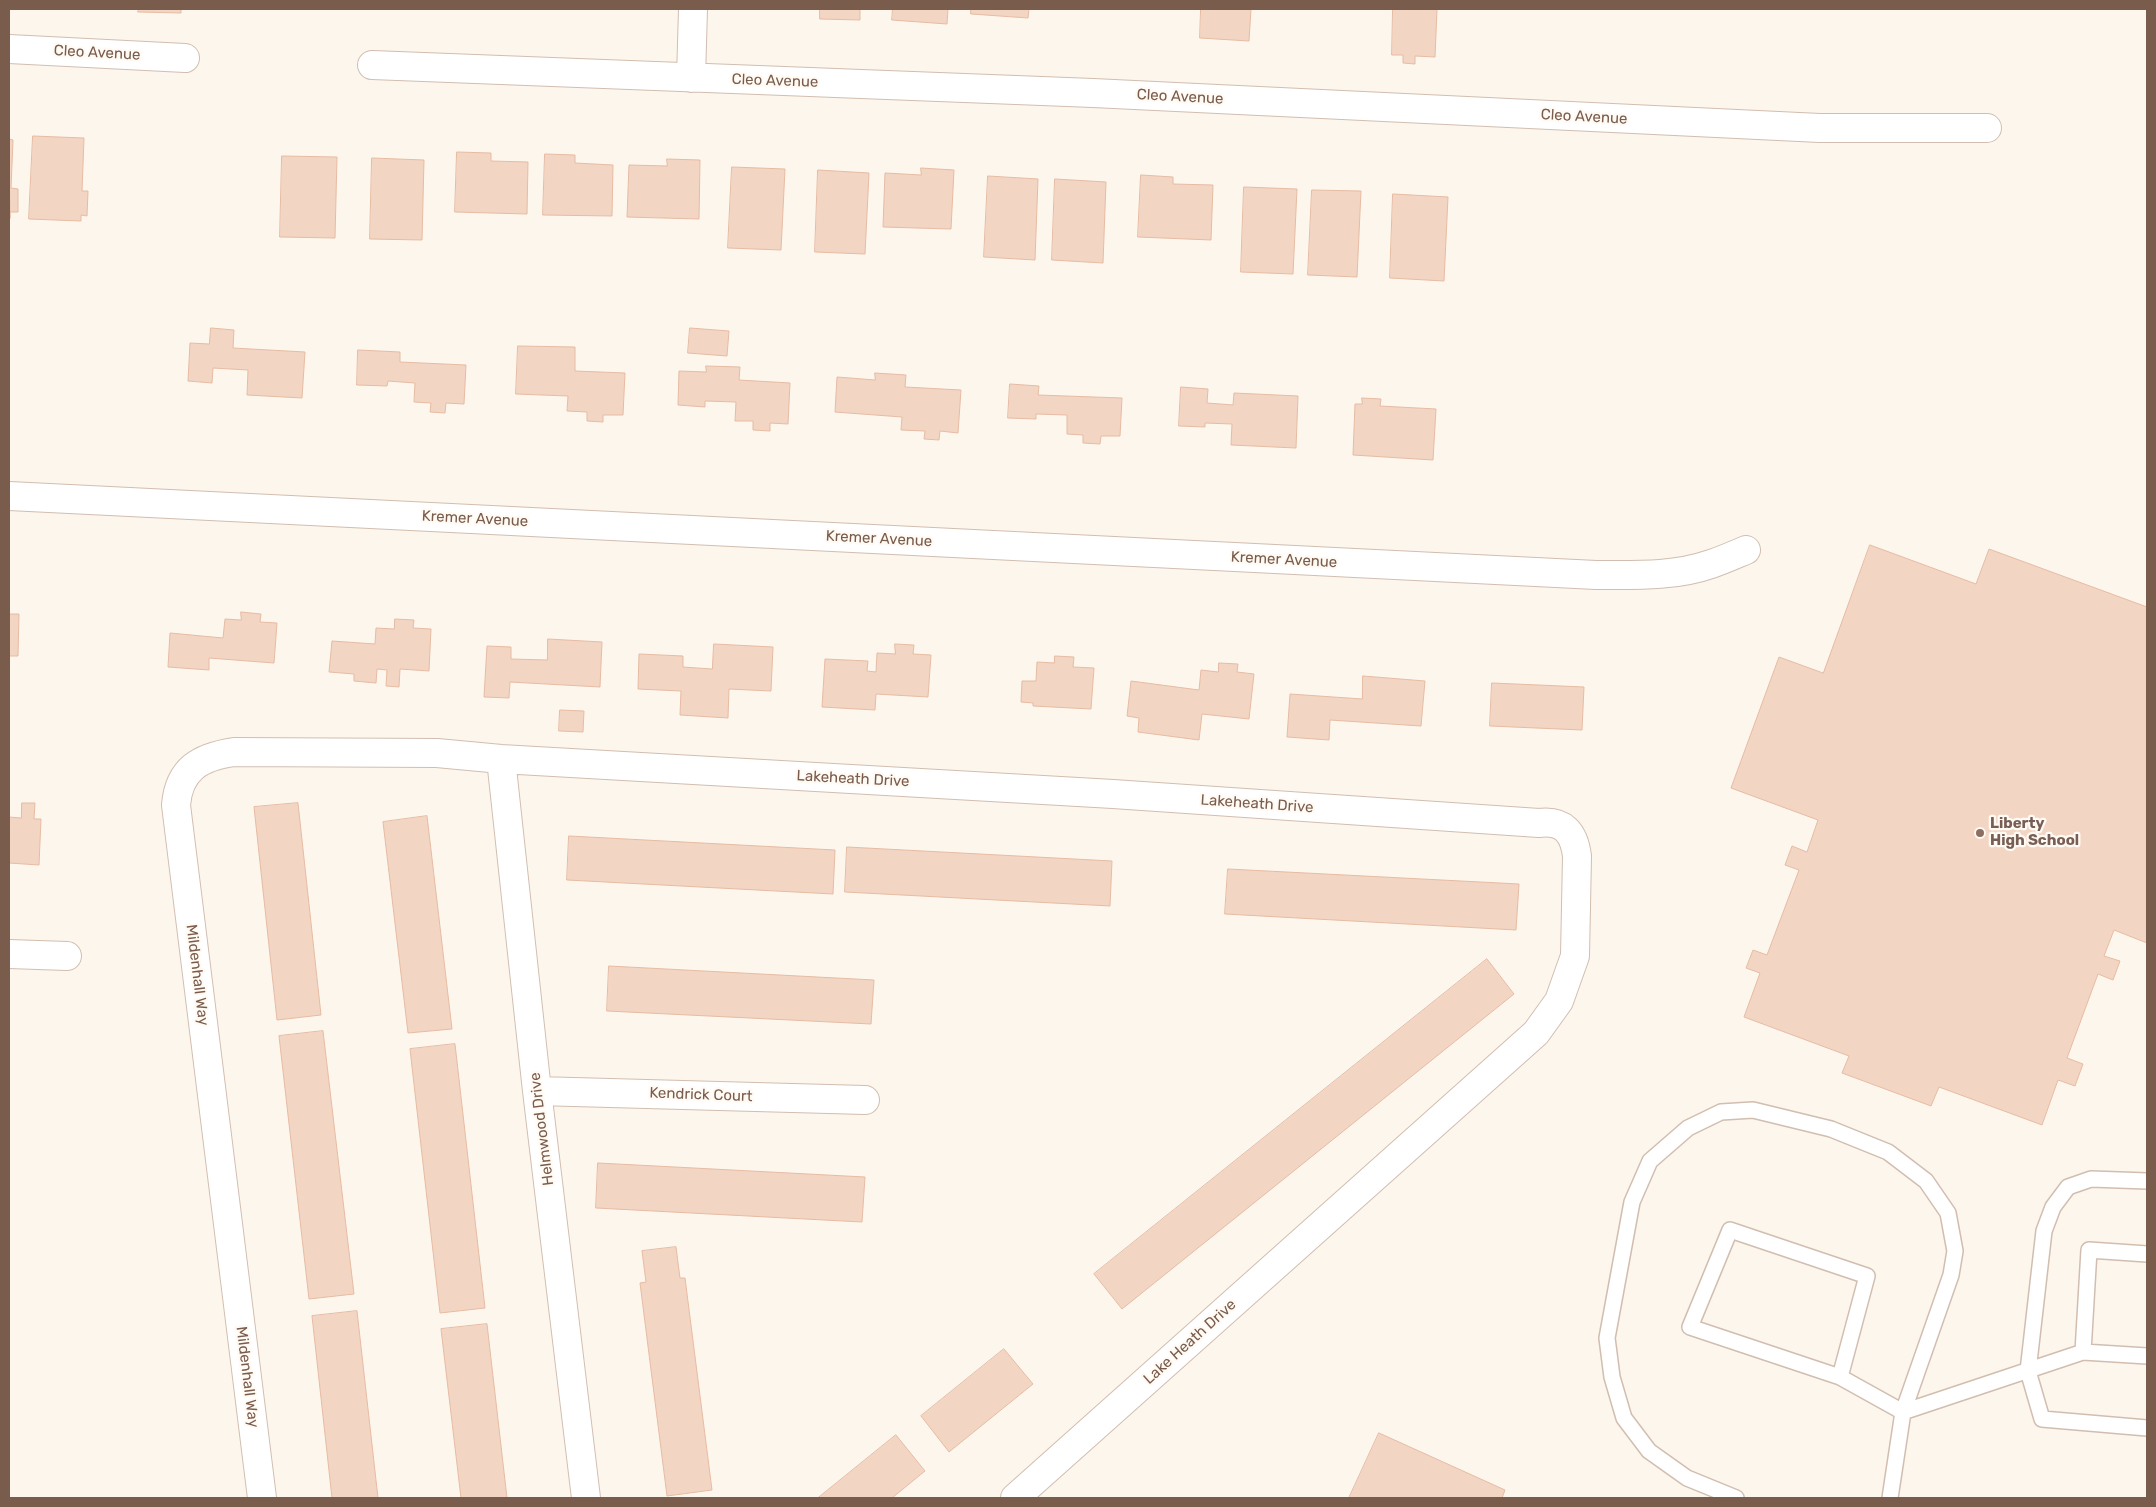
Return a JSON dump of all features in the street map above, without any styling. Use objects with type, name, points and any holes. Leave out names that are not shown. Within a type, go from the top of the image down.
[{"type":"street","points":[[691,78],[693,9]]},
{"type":"street","name":"Cleo Avenue","points":[[9,49],[185,58]]},
{"type":"street","name":"Cleo Avenue","points":[[372,65],[1093,93],[1810,128],[1987,128]]},
{"type":"street","name":"Kremer Avenue","points":[[9,496],[1596,575],[1640,575],[1674,572],[1709,565],[1746,550]]},
{"type":"street","name":"Mildenhall Way","points":[[262,1498],[177,815],[178,790],[185,775],[198,764],[212,756],[234,752],[437,753],[501,759]]},
{"type":"street","name":"Helmwood Drive","points":[[501,759],[537,1090],[586,1498]]},
{"type":"street","name":"Lakeheath Drive","points":[[501,759],[1113,794],[1539,823],[1550,822],[1565,828],[1575,841],[1577,856],[1575,956],[1559,1000],[1536,1033],[1365,1186]]},
{"type":"street","points":[[9,954],[67,956]]},
{"type":"street","name":"Kendrick Court","points":[[537,1090],[865,1100]]},
{"type":"street","name":"Lake Heath Drive","points":[[1015,1498],[1365,1186]]},
{"type":"lane","points":[[1736,1498],[1688,1478],[1649,1451],[1624,1418],[1612,1377],[1607,1338],[1632,1202],[1650,1161],[1688,1128],[1696,1124],[1721,1112],[1753,1110],[1830,1129],[1888,1152],[1926,1180],[1948,1213],[1955,1251],[1951,1275],[1903,1412],[1890,1498]]},
{"type":"lane","points":[[2147,1181],[2091,1179],[2068,1187],[2052,1207],[2044,1231],[2028,1371],[2042,1420],[2147,1428]]},
{"type":"lane","points":[[1840,1376],[1867,1276],[1730,1230],[1690,1327],[1840,1376],[1903,1412],[2083,1352],[2147,1356]]},
{"type":"lane","points":[[2083,1352],[2089,1250],[2147,1254]]},
{"type":"building","points":[[139,9],[181,9],[181,13],[138,12]]},
{"type":"building","points":[[820,9],[860,9],[860,20],[820,19]]},
{"type":"building","points":[[893,9],[948,9],[947,24],[892,20]]},
{"type":"building","points":[[971,9],[1029,9],[1028,18],[971,14]]},
{"type":"building","points":[[1201,9],[1251,9],[1249,41],[1200,38]]},
{"type":"building","points":[[1393,9],[1437,9],[1435,57],[1415,56],[1415,64],[1403,63],[1403,55],[1392,55]]},
{"type":"building","points":[[33,136],[84,138],[82,191],[88,191],[87,216],[81,215],[81,221],[29,219]]},
{"type":"building","points":[[9,139],[13,140],[11,188],[18,189],[18,212],[10,212],[10,218]]},
{"type":"building","points":[[457,152],[491,153],[491,161],[528,162],[527,214],[455,212]]},
{"type":"building","points":[[545,154],[575,155],[575,163],[613,165],[612,216],[543,215]]},
{"type":"building","points":[[282,156],[337,157],[335,238],[280,237]]},
{"type":"building","points":[[372,158],[424,160],[422,240],[370,239]]},
{"type":"building","points":[[667,159],[700,160],[699,219],[627,217],[629,165],[667,166]]},
{"type":"building","points":[[732,167],[785,169],[781,250],[728,248]]},
{"type":"building","points":[[921,168],[954,170],[951,229],[883,227],[885,173],[921,175]]},
{"type":"building","points":[[818,170],[869,173],[865,254],[815,252]]},
{"type":"building","points":[[1141,175],[1173,177],[1173,184],[1213,185],[1211,240],[1138,237]]},
{"type":"building","points":[[988,176],[1038,179],[1035,260],[984,257]]},
{"type":"building","points":[[1055,179],[1106,182],[1103,263],[1052,260]]},
{"type":"building","points":[[1244,187],[1297,189],[1293,274],[1241,272]]},
{"type":"building","points":[[1312,190],[1361,191],[1357,277],[1308,275]]},
{"type":"building","points":[[1393,194],[1448,197],[1444,281],[1390,278]]},
{"type":"building","points":[[211,328],[234,330],[233,348],[305,352],[302,398],[247,395],[248,370],[213,368],[212,383],[188,381],[190,343],[209,344]]},
{"type":"building","points":[[690,328],[729,331],[727,356],[688,353]]},
{"type":"building","points":[[518,346],[575,347],[575,371],[625,373],[623,415],[603,415],[603,422],[587,421],[587,412],[567,411],[568,396],[516,394]]},
{"type":"building","points":[[358,350],[400,352],[400,362],[466,365],[464,404],[446,403],[445,413],[430,412],[431,403],[414,402],[415,383],[388,381],[387,386],[357,385]]},
{"type":"building","points":[[706,366],[740,367],[739,380],[790,383],[788,424],[770,423],[770,431],[753,430],[753,421],[735,421],[736,402],[705,401],[705,407],[678,405],[679,371],[706,372]]},
{"type":"building","points":[[875,373],[906,375],[905,387],[961,390],[958,433],[940,431],[939,440],[924,439],[925,431],[901,430],[902,417],[835,412],[837,377],[875,380]]},
{"type":"building","points":[[1010,384],[1039,386],[1038,395],[1122,398],[1120,436],[1101,436],[1100,444],[1083,443],[1083,435],[1067,434],[1067,415],[1036,414],[1036,419],[1008,418]]},
{"type":"building","points":[[1181,387],[1208,389],[1207,403],[1233,405],[1234,393],[1298,396],[1296,448],[1231,445],[1232,424],[1205,423],[1205,427],[1179,426]]},
{"type":"building","points":[[1362,398],[1381,399],[1380,406],[1436,409],[1433,460],[1353,455],[1355,404],[1362,404]]},
{"type":"building","name":"Liberty High School","points":[[1870,545],[1976,584],[1989,549],[2147,607],[2147,943],[2114,930],[2104,956],[2120,961],[2113,980],[2098,974],[2067,1058],[2083,1064],[2075,1086],[2058,1080],[2042,1125],[1939,1087],[1931,1106],[1842,1073],[1849,1056],[1744,1017],[1760,973],[1746,968],[1753,950],[1767,955],[1799,870],[1785,865],[1792,846],[1807,852],[1818,820],[1731,788],[1779,657],[1823,673]]},
{"type":"building","points":[[241,612],[261,614],[260,622],[277,623],[274,663],[209,658],[209,670],[168,667],[170,633],[223,638],[225,619],[241,620]]},
{"type":"building","points":[[9,614],[19,614],[18,656],[9,656]]},
{"type":"building","points":[[395,619],[414,620],[413,628],[431,629],[429,671],[400,669],[399,687],[386,686],[387,670],[377,669],[376,683],[354,681],[354,674],[329,672],[332,641],[375,644],[376,628],[394,629]]},
{"type":"building","points":[[548,639],[602,642],[600,687],[510,682],[509,698],[484,697],[487,646],[511,647],[511,659],[547,660]]},
{"type":"building","points":[[714,644],[773,647],[771,691],[729,689],[728,718],[680,715],[681,691],[638,689],[639,654],[683,656],[683,667],[712,669]]},
{"type":"building","points":[[895,644],[914,645],[913,654],[931,655],[928,697],[876,694],[875,710],[822,707],[825,659],[868,661],[867,671],[876,672],[877,653],[895,654]]},
{"type":"building","points":[[1055,656],[1074,657],[1073,667],[1094,668],[1091,709],[1033,706],[1033,703],[1021,702],[1022,681],[1036,681],[1037,662],[1054,663]]},
{"type":"building","points":[[1219,663],[1238,664],[1237,672],[1254,674],[1249,719],[1202,714],[1199,740],[1138,732],[1139,718],[1127,716],[1131,681],[1199,690],[1201,670],[1218,672]]},
{"type":"building","points":[[1363,676],[1425,681],[1421,726],[1330,720],[1329,740],[1287,737],[1290,694],[1362,699]]},
{"type":"building","points":[[1492,683],[1584,687],[1582,730],[1490,726]]},
{"type":"building","points":[[560,710],[584,711],[583,732],[559,731]]},
{"type":"building","points":[[22,803],[35,803],[34,819],[41,819],[39,865],[9,863],[9,817],[21,818]]},
{"type":"building","points":[[298,803],[321,1015],[277,1020],[254,807]]},
{"type":"building","points":[[427,816],[452,1029],[408,1033],[383,822]]},
{"type":"building","points":[[569,836],[835,850],[833,894],[567,880]]},
{"type":"building","points":[[847,847],[1112,861],[1110,906],[845,892]]},
{"type":"building","points":[[1228,869],[1519,884],[1516,930],[1225,914]]},
{"type":"building","points":[[1487,959],[1514,994],[1122,1309],[1094,1274]]},
{"type":"building","points":[[609,966],[874,980],[871,1024],[607,1011]]},
{"type":"building","points":[[323,1031],[354,1294],[309,1299],[279,1036]]},
{"type":"building","points":[[455,1044],[485,1308],[440,1313],[410,1049]]},
{"type":"building","points":[[598,1163],[865,1177],[862,1222],[596,1208]]},
{"type":"building","points":[[676,1247],[680,1278],[685,1278],[712,1490],[667,1496],[640,1283],[646,1282],[642,1251]]},
{"type":"building","points":[[357,1311],[378,1498],[332,1498],[312,1316]]},
{"type":"building","points":[[487,1324],[507,1498],[461,1498],[441,1329]]},
{"type":"building","points":[[1004,1349],[1033,1384],[949,1452],[921,1416]]},
{"type":"building","points":[[1379,1433],[1505,1490],[1502,1498],[1349,1498]]},
{"type":"building","points":[[896,1435],[925,1471],[892,1498],[818,1498]]},
{"type":"place","name":"Liberty High School","points":[[1980,833]]}]
